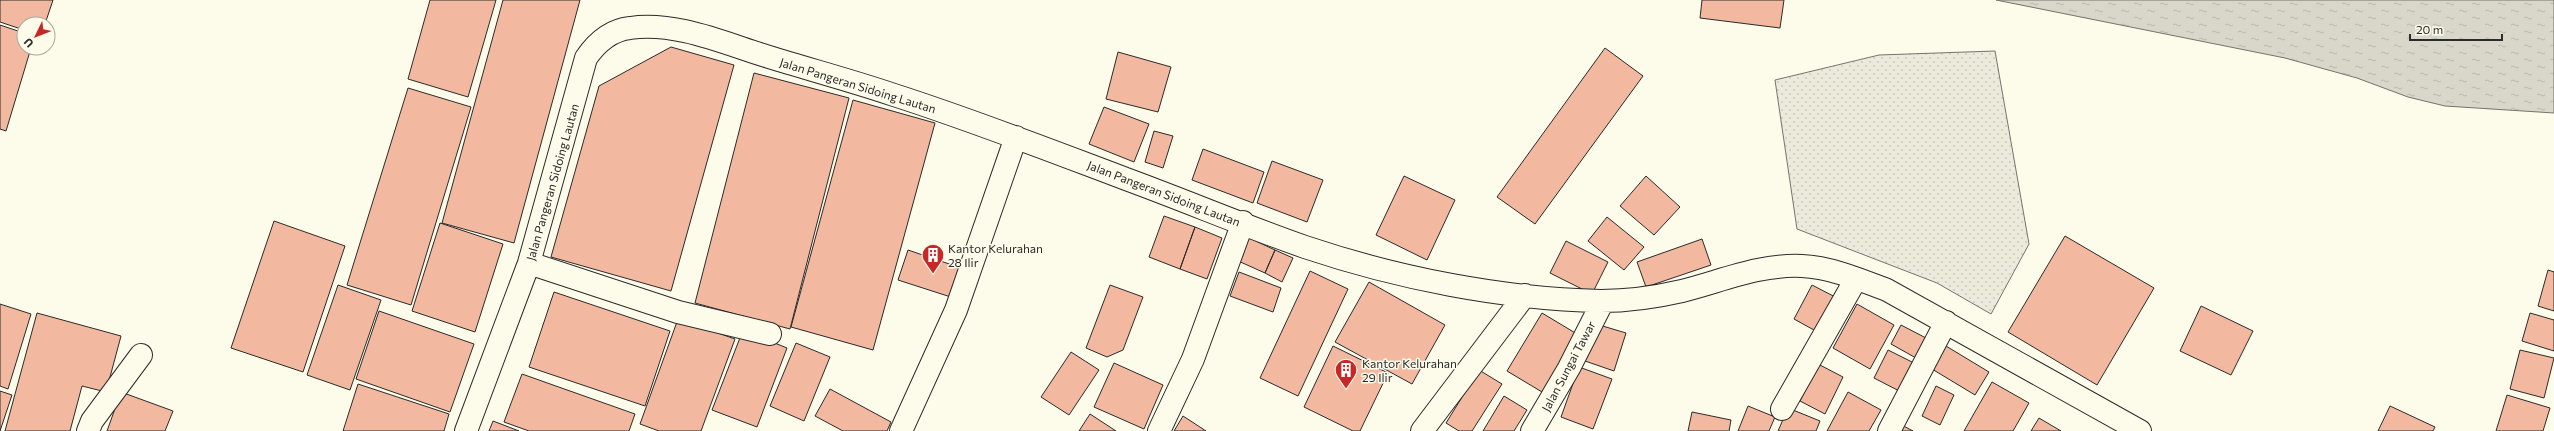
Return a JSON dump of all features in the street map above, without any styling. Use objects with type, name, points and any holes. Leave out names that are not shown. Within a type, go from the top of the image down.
[{"type":"street","name":"Jalan Pangeran Sidoing Lautan","points":[[466,431],[529,263],[586,58],[595,45],[611,34],[629,28],[674,29],[895,95],[1016,137],[1243,222],[1305,247],[1386,269],[1452,283],[1517,295],[1603,301],[1639,298],[1682,291],[1727,277],[1773,266],[1806,266],[1856,279],[1887,290],[2134,429]]},
{"type":"street","points":[[901,431],[956,310],[1016,137]]},
{"type":"street","points":[[1159,431],[1193,359],[1243,222]]},
{"type":"street","points":[[529,263],[678,312],[770,334]]},
{"type":"street","points":[[1782,409],[1856,279]]},
{"type":"street","points":[[1422,431],[1517,295]]},
{"type":"street","name":"Jalan Sungai Tawar","points":[[1532,431],[1569,368],[1603,301]]},
{"type":"street","points":[[1889,431],[1946,322]]},
{"type":"street","points":[[88,431],[92,421],[141,355]]},
{"type":"shaded area","points":[[1995,51],[2029,244],[1991,314],[1937,283],[1797,229],[1775,80],[1879,55]]},
{"type":"water","points":[[1996,0],[2554,0],[2554,113],[2445,106],[2408,97],[2357,78],[2285,58]]},
{"type":"building","points":[[0,0],[53,0],[48,16],[16,16],[16,27],[0,22]]},
{"type":"building","points":[[430,0],[496,0],[468,97],[408,79]]},
{"type":"building","points":[[503,0],[580,0],[514,243],[442,223]]},
{"type":"building","points":[[1702,0],[1784,0],[1780,28],[1700,18]]},
{"type":"building","points":[[0,25],[16,30],[16,56],[29,56],[6,131],[0,129]]},
{"type":"building","points":[[671,47],[734,65],[671,291],[551,257],[599,86]]},
{"type":"building","points":[[1605,48],[1643,76],[1535,224],[1497,197]]},
{"type":"building","points":[[1118,52],[1171,67],[1158,112],[1106,99]]},
{"type":"building","points":[[754,73],[849,98],[790,329],[695,303]]},
{"type":"building","points":[[408,88],[471,107],[411,305],[347,285]]},
{"type":"building","points":[[853,100],[935,123],[873,350],[791,327]]},
{"type":"building","points":[[1104,107],[1149,124],[1134,162],[1089,144]]},
{"type":"building","points":[[1154,131],[1173,136],[1163,168],[1145,162]]},
{"type":"building","points":[[1203,149],[1264,172],[1253,203],[1192,180]]},
{"type":"building","points":[[1272,161],[1323,180],[1307,222],[1257,203]]},
{"type":"building","points":[[1404,176],[1455,200],[1427,260],[1376,235]]},
{"type":"building","points":[[1646,176],[1680,207],[1654,235],[1620,206]]},
{"type":"building","points":[[1164,216],[1195,227],[1180,269],[1149,257]]},
{"type":"building","points":[[1607,217],[1644,247],[1624,270],[1588,241]]},
{"type":"building","points":[[274,221],[345,246],[303,372],[231,348]]},
{"type":"building","points":[[440,223],[503,244],[475,332],[412,311]]},
{"type":"building","points":[[1195,227],[1222,238],[1207,279],[1180,269]]},
{"type":"building","points":[[2065,236],[2154,288],[2097,385],[2008,332]]},
{"type":"building","points":[[1247,237],[1275,250],[1265,273],[1236,260]]},
{"type":"building","points":[[1702,239],[1711,265],[1646,287],[1637,262]]},
{"type":"building","points":[[1566,241],[1608,262],[1592,294],[1550,273]]},
{"type":"building","name":"Kantor Kelurahan 28 Ilir","points":[[908,250],[967,270],[957,299],[898,280]]},
{"type":"building","points":[[1275,250],[1293,258],[1282,282],[1265,273]]},
{"type":"building","points":[[2548,270],[2554,272],[2554,311],[2538,306]]},
{"type":"building","points":[[1310,271],[1348,289],[1298,396],[1260,378]]},
{"type":"building","points":[[1239,272],[1281,288],[1273,312],[1230,296]]},
{"type":"building","points":[[1369,282],[1445,325],[1412,384],[1335,342]]},
{"type":"building","points":[[338,285],[381,300],[350,390],[307,375]]},
{"type":"building","points":[[1110,285],[1143,297],[1123,350],[1107,357],[1086,348]]},
{"type":"building","points":[[1812,285],[1841,300],[1823,335],[1794,319]]},
{"type":"building","points":[[554,292],[670,331],[645,406],[529,367]]},
{"type":"building","points":[[0,304],[31,314],[8,389],[0,386]]},
{"type":"building","points":[[1857,304],[1894,325],[1870,369],[1833,348]]},
{"type":"building","points":[[2201,306],[2253,331],[2231,375],[2180,351]]},
{"type":"building","points":[[379,311],[474,344],[450,412],[356,379]]},
{"type":"building","points":[[37,313],[121,336],[106,392],[82,386],[70,431],[5,431]]},
{"type":"building","points":[[1542,313],[1582,337],[1547,395],[1507,371]]},
{"type":"building","points":[[2530,313],[2554,320],[2554,351],[2522,341]]},
{"type":"building","points":[[678,319],[735,339],[701,431],[659,431],[640,424]]},
{"type":"building","points":[[1596,324],[1626,333],[1614,371],[1585,361]]},
{"type":"building","points":[[1901,325],[1926,338],[1916,358],[1891,344]]},
{"type":"building","points":[[743,330],[787,348],[757,427],[712,410]]},
{"type":"building","points":[[796,343],[830,357],[804,421],[770,406]]},
{"type":"building","points":[[1941,343],[1989,372],[1975,395],[1927,366]]},
{"type":"building","name":"Kantor Kelurahan 29 Ilir","points":[[1333,346],[1388,373],[1360,431],[1353,431],[1304,407]]},
{"type":"building","points":[[1888,350],[1922,367],[1907,395],[1874,378]]},
{"type":"building","points":[[2520,350],[2554,358],[2544,398],[2510,389]]},
{"type":"building","points":[[1071,352],[1099,370],[1069,415],[1041,397]]},
{"type":"building","points":[[1114,363],[1163,385],[1144,429],[1094,407]]},
{"type":"building","points":[[1818,364],[1843,377],[1825,414],[1800,401]]},
{"type":"building","points":[[1579,367],[1612,379],[1593,429],[1561,417]]},
{"type":"building","points":[[1479,370],[1502,384],[1472,431],[1459,431],[1446,423]]},
{"type":"building","points":[[522,374],[635,414],[629,431],[529,431],[504,422]]},
{"type":"building","points":[[1992,382],[2029,403],[2013,431],[1964,431]]},
{"type":"building","points":[[358,384],[449,414],[444,431],[343,431]]},
{"type":"building","points":[[1936,386],[1954,395],[1940,425],[1922,416]]},
{"type":"building","points":[[830,389],[891,422],[887,431],[843,431],[815,416]]},
{"type":"building","points":[[0,391],[12,395],[0,431]]},
{"type":"building","points":[[121,392],[173,411],[165,431],[107,431]]},
{"type":"building","points":[[1848,392],[1881,410],[1869,431],[1827,431]]},
{"type":"building","points":[[2507,395],[2550,408],[2543,431],[2496,431]]},
{"type":"building","points":[[1504,396],[1527,410],[1514,431],[1483,431]]},
{"type":"building","points":[[1748,406],[1775,417],[1769,431],[1738,431]]},
{"type":"building","points":[[2390,406],[2435,427],[2433,431],[2378,431]]},
{"type":"building","points":[[1788,408],[1820,421],[1816,431],[1778,431]]},
{"type":"building","points":[[1692,412],[1731,420],[1729,431],[1688,431]]},
{"type":"building","points":[[1090,414],[1116,431],[1079,431]]},
{"type":"building","points":[[1183,416],[1206,431],[1174,431]]},
{"type":"building","points":[[2039,418],[2061,431],[2031,431]]},
{"type":"building","points":[[493,421],[519,431],[489,431]]},
{"type":"building","points":[[1896,422],[1913,431],[1891,431]]},
{"type":"place","name":"Kantor Kelurahan 28 Ilir","points":[[933,274]]},
{"type":"place","name":"Kantor Kelurahan 29 Ilir","points":[[1346,390]]}]
